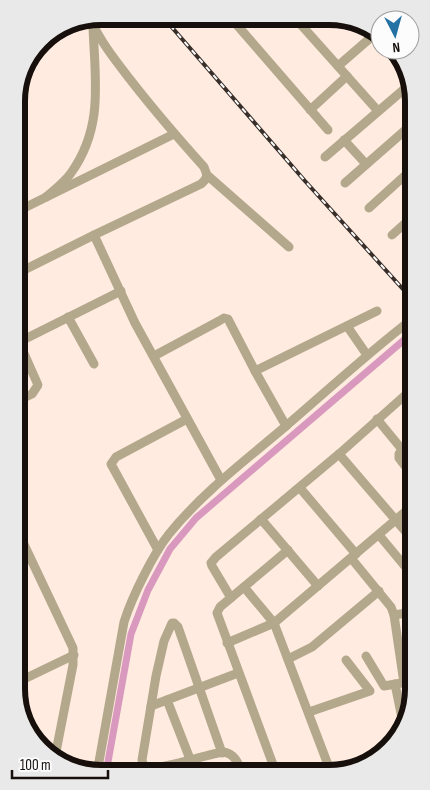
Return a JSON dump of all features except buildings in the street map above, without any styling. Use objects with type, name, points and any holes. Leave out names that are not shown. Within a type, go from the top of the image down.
[{"type":"street","points":[[94,25],[116,60],[174,134],[204,167],[207,175],[289,247]]},
{"type":"street","points":[[237,25],[328,130]]},
{"type":"street","points":[[302,25],[378,111]]},
{"type":"street","points":[[46,197],[70,175],[82,155],[92,131],[96,103],[92,26]]},
{"type":"street","points":[[338,66],[370,38]]},
{"type":"street","points":[[310,110],[347,76]]},
{"type":"street","points":[[326,157],[404,89]]},
{"type":"street","points":[[345,183],[405,130]]},
{"type":"street","points":[[25,208],[174,134]]},
{"type":"street","points":[[344,140],[366,164]]},
{"type":"street","points":[[25,270],[201,184],[207,175]]},
{"type":"street","points":[[369,208],[405,176]]},
{"type":"street","points":[[392,235],[405,224]]},
{"type":"street","points":[[94,235],[135,323],[221,480]]},
{"type":"street","points":[[25,339],[121,291]]},
{"type":"street","points":[[254,371],[376,311]]},
{"type":"street","points":[[68,317],[94,364]]},
{"type":"street","points":[[154,356],[224,318],[228,320],[254,371],[286,426]]},
{"type":"street","points":[[98,765],[124,622],[128,608],[158,550],[177,525],[221,480],[405,325]]},
{"type":"street","points":[[347,326],[367,355]]},
{"type":"street","points":[[25,356],[38,385],[32,394],[25,397]]},
{"type":"street","points":[[231,598],[212,566],[216,557],[261,518],[300,488],[405,397]]},
{"type":"street","points":[[158,550],[111,464],[116,457],[187,418]]},
{"type":"street","points":[[378,419],[402,449]]},
{"type":"street","points":[[402,449],[399,458],[405,465]]},
{"type":"street","points":[[339,454],[405,530]]},
{"type":"street","points":[[300,488],[388,602],[394,615],[404,683],[403,706]]},
{"type":"street","points":[[227,643],[274,623],[405,512]]},
{"type":"street","points":[[261,518],[318,586]]},
{"type":"street","points":[[379,535],[405,566]]},
{"type":"street","points":[[25,546],[70,638],[74,655],[56,750]]},
{"type":"street","points":[[273,765],[217,613],[220,607],[288,550]]},
{"type":"street","points":[[244,587],[274,623],[328,765]]},
{"type":"street","points":[[288,659],[312,647],[379,591]]},
{"type":"street","points":[[394,615],[405,613]]},
{"type":"street","points":[[143,765],[142,760],[151,706],[164,642],[172,623],[178,627],[222,752]]},
{"type":"street","points":[[25,679],[74,655]]},
{"type":"street","points":[[366,656],[384,686],[404,683]]},
{"type":"street","points":[[309,712],[370,691],[346,660]]},
{"type":"street","points":[[360,679],[376,672]]},
{"type":"street","points":[[151,706],[238,673]]},
{"type":"street","points":[[167,700],[190,759]]},
{"type":"street","points":[[165,765],[222,752],[233,756],[238,765]]},
{"type":"waterway","points":[[107,765],[131,634],[148,590],[170,549],[196,518],[405,339]]},
{"type":"railway","points":[[170,25],[305,181],[405,291]]}]
